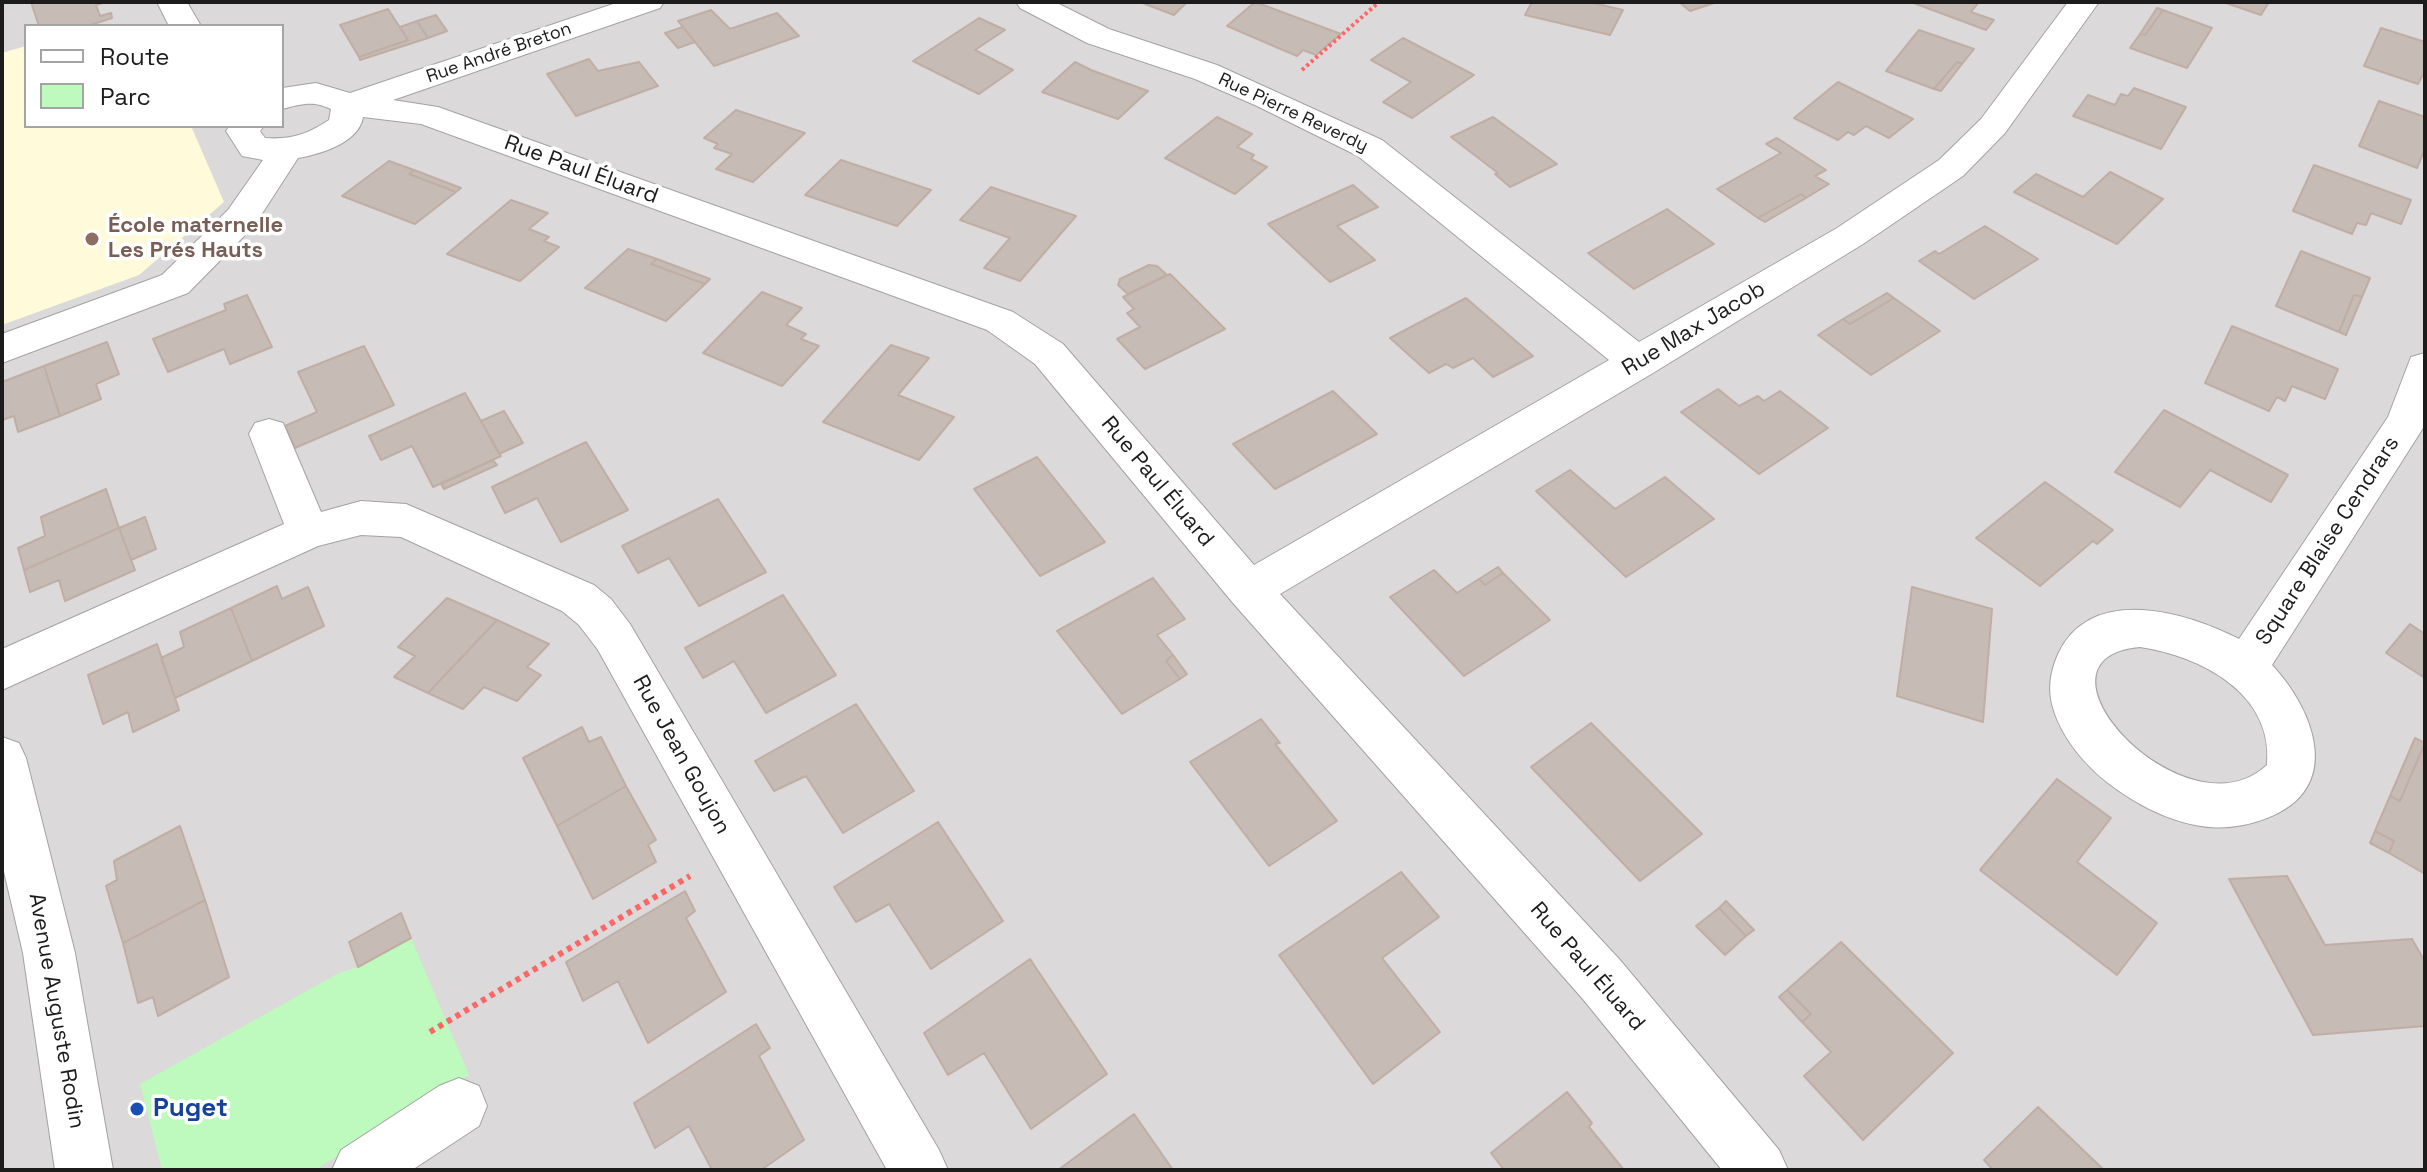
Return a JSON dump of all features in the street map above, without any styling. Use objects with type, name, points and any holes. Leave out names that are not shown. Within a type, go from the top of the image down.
[{"type":"street","points":[[172,2],[184,24]]},
{"type":"street","name":"Rue André Breton","points":[[348,105],[649,2]]},
{"type":"street","name":"Rue Pierre Reverdy","points":[[1031,2],[1098,36],[1206,72],[1269,99],[1370,148],[1639,363]]},
{"type":"street","name":"Rue Max Jacob","points":[[1249,590],[1639,363],[1850,236],[1951,168],[1993,126],[2084,2]]},
{"type":"street","name":"Rue Paul Éluard","points":[[284,98],[291,94],[328,92],[348,105],[426,114],[1000,321],[1049,354],[1249,590],[1601,979],[1759,1170]]},
{"type":"street","points":[[245,128],[243,131],[254,148],[285,152],[320,142],[345,124],[348,105]]},
{"type":"street","points":[[2,349],[175,284],[241,218],[285,152]]},
{"type":"street","name":"Square Blaise Cendrars","points":[[2245,668],[2407,421],[2425,367]]},
{"type":"street","points":[[269,434],[308,532]]},
{"type":"street","name":"Rue Jean Goujon","points":[[2,670],[308,532],[361,518],[406,521],[578,598],[595,612],[614,637],[919,1170]]},
{"type":"street","name":"Square Blaise Cendrars","points":[[2140,628],[2176,632],[2212,647],[2245,668],[2270,693],[2282,712],[2293,749],[2288,774],[2272,793],[2245,803],[2212,805],[2176,797],[2141,780],[2107,754],[2084,725],[2073,694],[2074,668],[2087,646],[2109,632],[2140,628]]},
{"type":"street","name":"Avenue Auguste Rodin","points":[[2,758],[49,953],[84,1170]]},
{"type":"street","points":[[361,1170],[459,1106]]},
{"type":"path","points":[[1269,99],[1379,2]]},
{"type":"path","points":[[430,1032],[734,849]]},
{"type":"shaded area","points":[[2,2],[2425,2],[2425,1170],[2,1170]]},
{"type":"shaded area","name":"École maternelle Les Prés Hauts","points":[[24,47],[24,128],[192,128],[224,202],[139,275],[2,325],[2,53]]},
{"type":"green space","points":[[411,938],[469,1075],[315,1170],[162,1170],[140,1084],[339,973],[358,967]]},
{"type":"building","points":[[31,2],[106,2],[96,5],[100,16],[111,13],[112,18],[93,24],[38,24]]},
{"type":"building","points":[[1140,2],[1187,2],[1174,15]]},
{"type":"building","points":[[1255,2],[1341,34],[1316,55],[1303,50],[1297,56],[1227,26]]},
{"type":"building","points":[[1532,2],[1589,2],[1623,10],[1610,35],[1525,15]]},
{"type":"building","points":[[1679,2],[1717,2],[1690,11]]},
{"type":"building","points":[[1911,2],[1979,2],[1971,12],[1994,20],[1986,30]]},
{"type":"building","points":[[2223,2],[2269,2],[2261,15]]},
{"type":"building","points":[[2157,8],[2163,10],[2145,35],[2140,34]]},
{"type":"building","points":[[388,9],[408,40],[359,57],[340,25]]},
{"type":"building","points":[[711,10],[730,29],[777,13],[799,36],[714,66],[678,21]]},
{"type":"building","points":[[2163,10],[2212,28],[2187,68],[2130,48],[2140,34],[2145,35]]},
{"type":"building","points":[[436,15],[447,31],[428,38],[417,21]]},
{"type":"building","points":[[979,18],[1005,30],[975,50],[1013,70],[979,94],[913,61]]},
{"type":"building","points":[[417,21],[428,38],[360,60],[359,57],[408,40],[400,27]]},
{"type":"building","points":[[683,27],[695,42],[678,48],[665,33]]},
{"type":"building","points":[[2381,28],[2425,42],[2425,77],[2422,76],[2418,84],[2364,66]]},
{"type":"building","points":[[1919,30],[1974,49],[1962,64],[1957,62],[1934,89],[1886,71]]},
{"type":"building","points":[[1403,38],[1474,75],[1412,118],[1383,102],[1411,82],[1371,60]]},
{"type":"building","points":[[589,59],[598,71],[639,62],[658,86],[576,116],[547,74]]},
{"type":"building","points":[[1075,62],[1148,91],[1118,119],[1042,92]]},
{"type":"building","points":[[1957,62],[1962,64],[1941,91],[1934,89]]},
{"type":"building","points":[[1838,82],[1913,119],[1889,138],[1866,126],[1854,135],[1848,132],[1838,140],[1794,118]]},
{"type":"building","points":[[2134,88],[2186,107],[2161,149],[2073,116],[2088,95],[2115,105],[2121,94],[2128,96]]},
{"type":"building","points":[[2379,101],[2425,117],[2425,149],[2417,168],[2359,146]]},
{"type":"building","points":[[736,110],[805,133],[753,182],[716,169],[732,154],[714,148],[718,144],[704,138]]},
{"type":"building","points":[[1217,117],[1252,134],[1237,147],[1254,155],[1251,159],[1267,167],[1235,194],[1165,158]]},
{"type":"building","points":[[1493,117],[1557,164],[1510,187],[1495,174],[1498,173],[1451,137]]},
{"type":"building","points":[[1777,138],[1826,170],[1815,176],[1829,184],[1806,198],[1801,194],[1758,218],[1717,189],[1781,153],[1766,144]]},
{"type":"building","points":[[841,160],[931,190],[897,226],[805,195]]},
{"type":"building","points":[[389,161],[414,170],[409,174],[456,192],[415,224],[342,196]]},
{"type":"building","points":[[2314,165],[2411,200],[2401,224],[2371,213],[2366,225],[2357,223],[2352,234],[2293,211]]},
{"type":"building","points":[[414,170],[461,188],[456,192],[409,174]]},
{"type":"building","points":[[2110,172],[2163,199],[2117,244],[2014,192],[2036,174],[2083,197]]},
{"type":"building","points":[[1353,185],[1378,207],[1337,226],[1375,260],[1330,282],[1268,224]]},
{"type":"building","points":[[991,187],[1076,216],[1020,281],[984,268],[1010,238],[960,220]]},
{"type":"building","points":[[1801,194],[1806,198],[1765,222],[1758,218]]},
{"type":"building","points":[[511,200],[548,213],[529,229],[549,237],[544,241],[559,247],[520,281],[447,254]]},
{"type":"building","points":[[1667,209],[1714,244],[1634,289],[1588,253]]},
{"type":"building","points":[[1985,226],[2038,259],[1974,299],[1919,261],[1935,251],[1939,254]]},
{"type":"building","points":[[628,249],[657,259],[651,264],[705,284],[666,321],[585,288]]},
{"type":"building","points":[[2301,251],[2370,278],[2362,297],[2354,295],[2339,332],[2276,306]]},
{"type":"building","points":[[657,259],[710,279],[705,284],[651,264]]},
{"type":"building","points":[[1149,265],[1157,266],[1167,275],[1128,294],[1118,285],[1120,279]]},
{"type":"building","points":[[1170,274],[1225,329],[1145,369],[1117,339],[1140,327],[1127,313],[1134,309],[1123,297]]},
{"type":"building","points":[[762,292],[802,308],[786,325],[806,334],[801,339],[819,346],[782,386],[703,353]]},
{"type":"building","points":[[1887,293],[1894,298],[1850,324],[1843,319]]},
{"type":"building","points":[[247,295],[272,347],[230,364],[224,349],[168,372],[153,339],[226,310],[224,304]]},
{"type":"building","points":[[2354,295],[2362,297],[2346,335],[2339,332]]},
{"type":"building","points":[[1466,298],[1533,356],[1493,377],[1473,358],[1453,368],[1446,364],[1429,373],[1390,338]]},
{"type":"building","points":[[1894,298],[1940,331],[1871,375],[1818,335],[1843,319],[1850,324]]},
{"type":"building","points":[[2232,326],[2338,369],[2325,399],[2292,386],[2285,401],[2277,397],[2269,411],[2205,383]]},
{"type":"building","points":[[107,342],[119,374],[96,384],[101,399],[60,416],[44,366]]},
{"type":"building","points":[[891,345],[929,358],[898,395],[954,417],[919,460],[823,422]]},
{"type":"building","points":[[364,346],[394,405],[295,448],[285,426],[317,412],[298,372]]},
{"type":"building","points":[[44,366],[60,416],[18,432],[14,416],[2,420],[2,382]]},
{"type":"building","points":[[1718,389],[1739,406],[1758,396],[1764,401],[1780,391],[1828,428],[1759,474],[1681,412]]},
{"type":"building","points":[[1333,391],[1377,434],[1275,489],[1233,444]]},
{"type":"building","points":[[465,393],[501,456],[433,487],[412,446],[381,460],[369,436]]},
{"type":"building","points":[[2164,410],[2288,475],[2271,502],[2210,470],[2180,507],[2115,472]]},
{"type":"building","points":[[504,411],[523,443],[499,454],[481,421]]},
{"type":"building","points":[[586,442],[628,510],[561,542],[537,498],[505,513],[492,487]]},
{"type":"building","points":[[1037,457],[1105,542],[1040,576],[974,489]]},
{"type":"building","points":[[493,460],[497,465],[444,489],[441,484]]},
{"type":"building","points":[[1570,470],[1615,509],[1665,477],[1714,519],[1626,577],[1536,491]]},
{"type":"building","points":[[2045,482],[2113,530],[2097,544],[2093,541],[2040,586],[1976,538]]},
{"type":"building","points":[[106,489],[119,528],[24,570],[18,548],[45,536],[41,517]]},
{"type":"building","points":[[718,499],[766,572],[699,606],[669,558],[638,573],[622,546]]},
{"type":"building","points":[[145,517],[156,549],[131,560],[119,528]]},
{"type":"building","points":[[119,528],[135,570],[65,601],[59,580],[30,592],[24,570]]},
{"type":"building","points":[[1498,567],[1503,573],[1485,585],[1479,579]]},
{"type":"building","points":[[1434,570],[1457,593],[1479,579],[1485,585],[1503,573],[1550,620],[1464,676],[1390,597]]},
{"type":"building","points":[[1153,578],[1185,619],[1157,635],[1173,655],[1166,661],[1180,679],[1122,714],[1057,631]]},
{"type":"building","points":[[277,586],[282,599],[308,587],[324,626],[252,661],[231,608]]},
{"type":"building","points":[[1912,587],[1992,609],[1983,722],[1897,696]]},
{"type":"building","points":[[783,595],[836,675],[766,713],[734,661],[703,678],[685,648]]},
{"type":"building","points":[[447,598],[497,620],[428,693],[394,677],[415,656],[398,647]]},
{"type":"building","points":[[231,608],[252,661],[175,698],[161,658],[184,647],[180,632]]},
{"type":"building","points":[[497,620],[549,644],[527,667],[541,675],[517,701],[484,687],[463,709],[428,693]]},
{"type":"building","points":[[2410,624],[2425,634],[2425,678],[2386,653]]},
{"type":"building","points":[[157,644],[179,710],[133,732],[128,712],[103,724],[88,675]]},
{"type":"building","points":[[1173,655],[1187,674],[1180,679],[1166,661]]},
{"type":"building","points":[[856,704],[914,791],[843,833],[806,776],[774,791],[755,761]]},
{"type":"building","points":[[1261,719],[1280,743],[1275,744],[1337,821],[1269,866],[1190,762]]},
{"type":"building","points":[[1591,723],[1702,834],[1640,881],[1531,767]]},
{"type":"building","points":[[582,727],[589,742],[601,737],[626,786],[557,826],[523,758]]},
{"type":"building","points":[[2415,738],[2425,743],[2400,801],[2390,796]]},
{"type":"building","points":[[2425,743],[2425,874],[2389,853],[2394,841],[2375,831],[2390,796],[2400,801]]},
{"type":"building","points":[[2057,779],[2111,818],[2077,862],[2157,923],[2117,975],[1980,870]]},
{"type":"building","points":[[626,786],[656,840],[648,845],[656,862],[593,899],[557,826]]},
{"type":"building","points":[[938,822],[1003,921],[931,969],[889,904],[856,922],[834,887]]},
{"type":"building","points":[[180,826],[205,900],[123,943],[106,886],[117,880],[114,861]]},
{"type":"building","points":[[2375,831],[2394,841],[2389,853],[2370,843]]},
{"type":"building","points":[[1401,872],[1439,917],[1382,958],[1440,1032],[1373,1084],[1279,955]]},
{"type":"building","points":[[2287,876],[2325,945],[2412,939],[2425,962],[2425,1026],[2313,1035],[2229,879]]},
{"type":"building","points":[[685,891],[695,911],[686,918],[726,992],[648,1043],[618,981],[583,1001],[566,962]]},
{"type":"building","points":[[205,900],[229,977],[158,1016],[153,997],[138,1003],[123,943]]},
{"type":"building","points":[[1726,901],[1754,930],[1746,936],[1719,908]]},
{"type":"building","points":[[1719,908],[1746,936],[1725,955],[1696,926]]},
{"type":"building","points":[[401,913],[411,938],[358,967],[349,942]]},
{"type":"building","points":[[1841,942],[1953,1053],[1863,1140],[1804,1076],[1831,1052],[1802,1022],[1811,1014],[1787,990]]},
{"type":"building","points":[[1030,959],[1107,1074],[1031,1129],[984,1053],[948,1075],[924,1033]]},
{"type":"building","points":[[1787,990],[1811,1014],[1802,1022],[1779,997]]},
{"type":"building","points":[[756,1024],[770,1048],[759,1056],[804,1140],[761,1170],[712,1170],[689,1126],[655,1148],[634,1103]]},
{"type":"building","points":[[1567,1092],[1592,1123],[1589,1127],[1624,1170],[1504,1170],[1491,1153]]},
{"type":"building","points":[[2038,1107],[2104,1170],[1993,1170],[1984,1160]]},
{"type":"building","points":[[1134,1114],[1173,1170],[1058,1170]]},
{"type":"place","name":"École maternelle Les Prés Hauts","points":[[92,239]]},
{"type":"place","name":"Puget","points":[[137,1109]]}]
